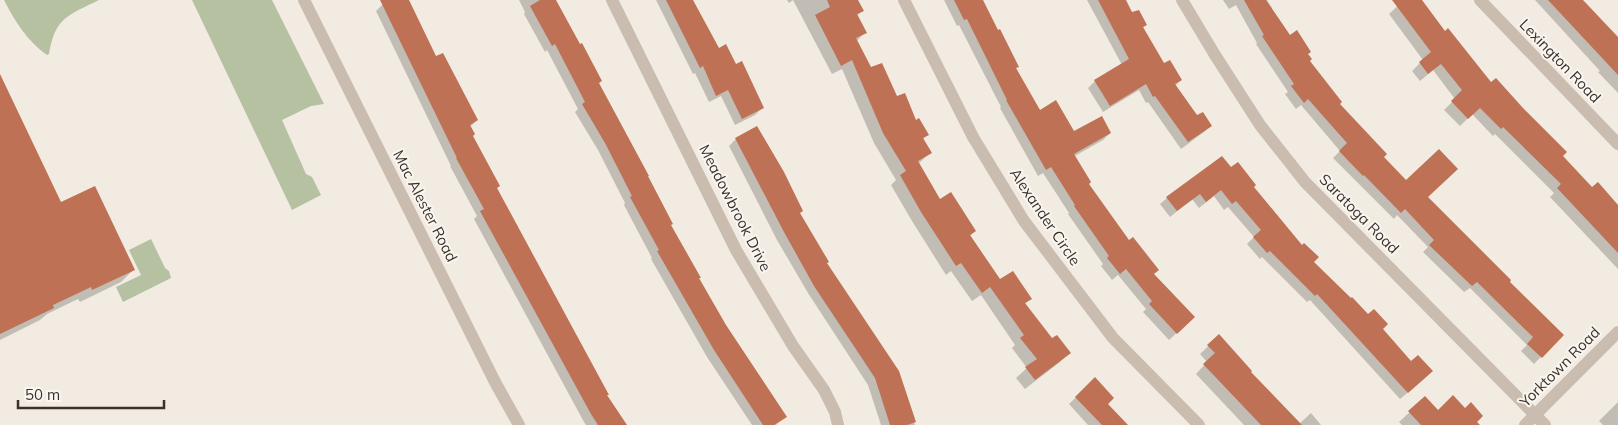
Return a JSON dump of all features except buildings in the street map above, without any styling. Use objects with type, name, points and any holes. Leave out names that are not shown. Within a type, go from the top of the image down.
[{"type":"street","name":"Mac Alester Road","points":[[304,0],[495,382],[519,425]]},
{"type":"street","name":"Meadowbrook Drive","points":[[612,0],[736,250],[793,346],[824,390],[835,412],[838,425]]},
{"type":"street","name":"Alexander Circle","points":[[904,0],[973,137],[1024,221],[1113,338],[1199,425]]},
{"type":"street","name":"Saratoga Road","points":[[1182,0],[1260,125],[1305,182],[1545,425]]},
{"type":"street","name":"Lexington Road","points":[[1480,0],[1618,144]]},
{"type":"street","name":"Yorktown Road","points":[[1525,425],[1618,332]]},
{"type":"green space","points":[[4,0],[99,0],[65,19],[55,32],[49,54],[47,55],[22,30]]},
{"type":"green space","points":[[192,0],[272,0],[324,104],[311,106],[282,120],[306,174],[312,177],[321,195],[292,210]]},
{"type":"green space","points":[[151,239],[171,278],[123,302],[116,287],[141,275],[129,250]]}]
